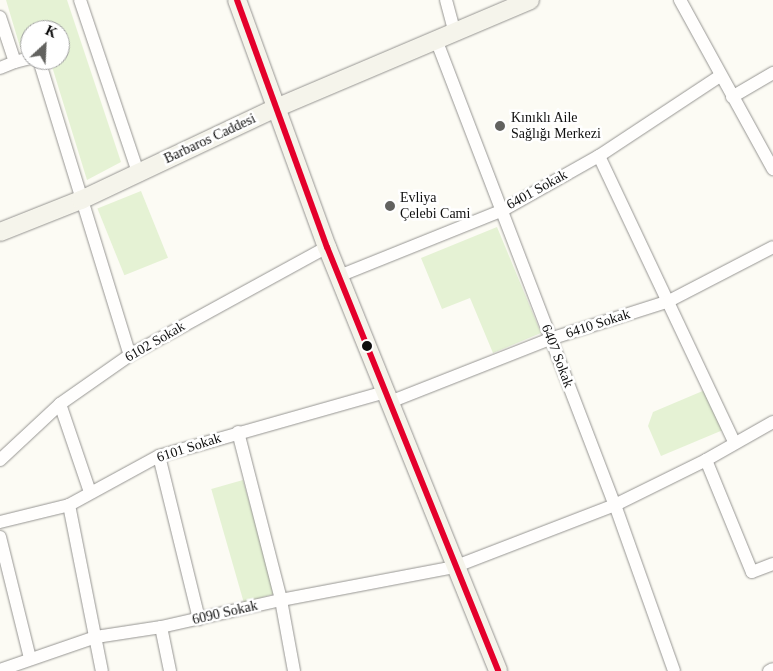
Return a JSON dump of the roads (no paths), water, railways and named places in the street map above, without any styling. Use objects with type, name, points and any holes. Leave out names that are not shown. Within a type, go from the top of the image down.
[{"type":"main road","points":[[237,0],[327,247],[454,567],[498,671]]},
{"type":"main road","name":"Barbaros Caddesi","points":[[0,232],[81,200],[276,108],[437,42],[530,0]]},
{"type":"street","points":[[80,0],[138,172]]},
{"type":"street","points":[[446,0],[455,33]]},
{"type":"street","points":[[680,0],[720,76],[773,169]]},
{"type":"street","points":[[0,17],[14,62]]},
{"type":"street","name":"6407 Sokak","points":[[437,42],[615,504],[674,671]]},
{"type":"street","points":[[0,68],[20,60]]},
{"type":"street","points":[[42,70],[130,355]]},
{"type":"street","points":[[732,97],[773,73]]},
{"type":"street","name":"6401 Sokak","points":[[339,276],[503,210],[599,156],[720,76]]},
{"type":"street","points":[[599,156],[734,441]]},
{"type":"street","name":"6102 Sokak","points":[[0,460],[60,404],[130,355],[327,247]]},
{"type":"street","name":"6410 Sokak","points":[[388,397],[550,339],[669,301],[773,247]]},
{"type":"street","name":"6101 Sokak","points":[[0,522],[69,505],[159,456],[238,432],[388,397]]},
{"type":"street","points":[[60,404],[90,492]]},
{"type":"street","name":"6090 Sokak","points":[[7,670],[30,658],[96,637],[162,627],[281,600],[454,567],[615,504],[706,460],[734,441],[773,422]]},
{"type":"street","points":[[238,432],[281,600],[294,671]]},
{"type":"street","points":[[159,456],[199,619]]},
{"type":"street","points":[[706,460],[752,572],[773,564]]},
{"type":"street","points":[[69,505],[102,671]]},
{"type":"street","points":[[0,537],[30,658]]},
{"type":"street","points":[[162,627],[170,671]]},
{"type":"street","points":[[769,671],[773,669]]},
{"type":"place","name":"Kınıklı Aile Sağlığı Merkezi","points":[[500,126]]},
{"type":"place","name":"Evliya Çelebi Cami","points":[[390,206]]}]
